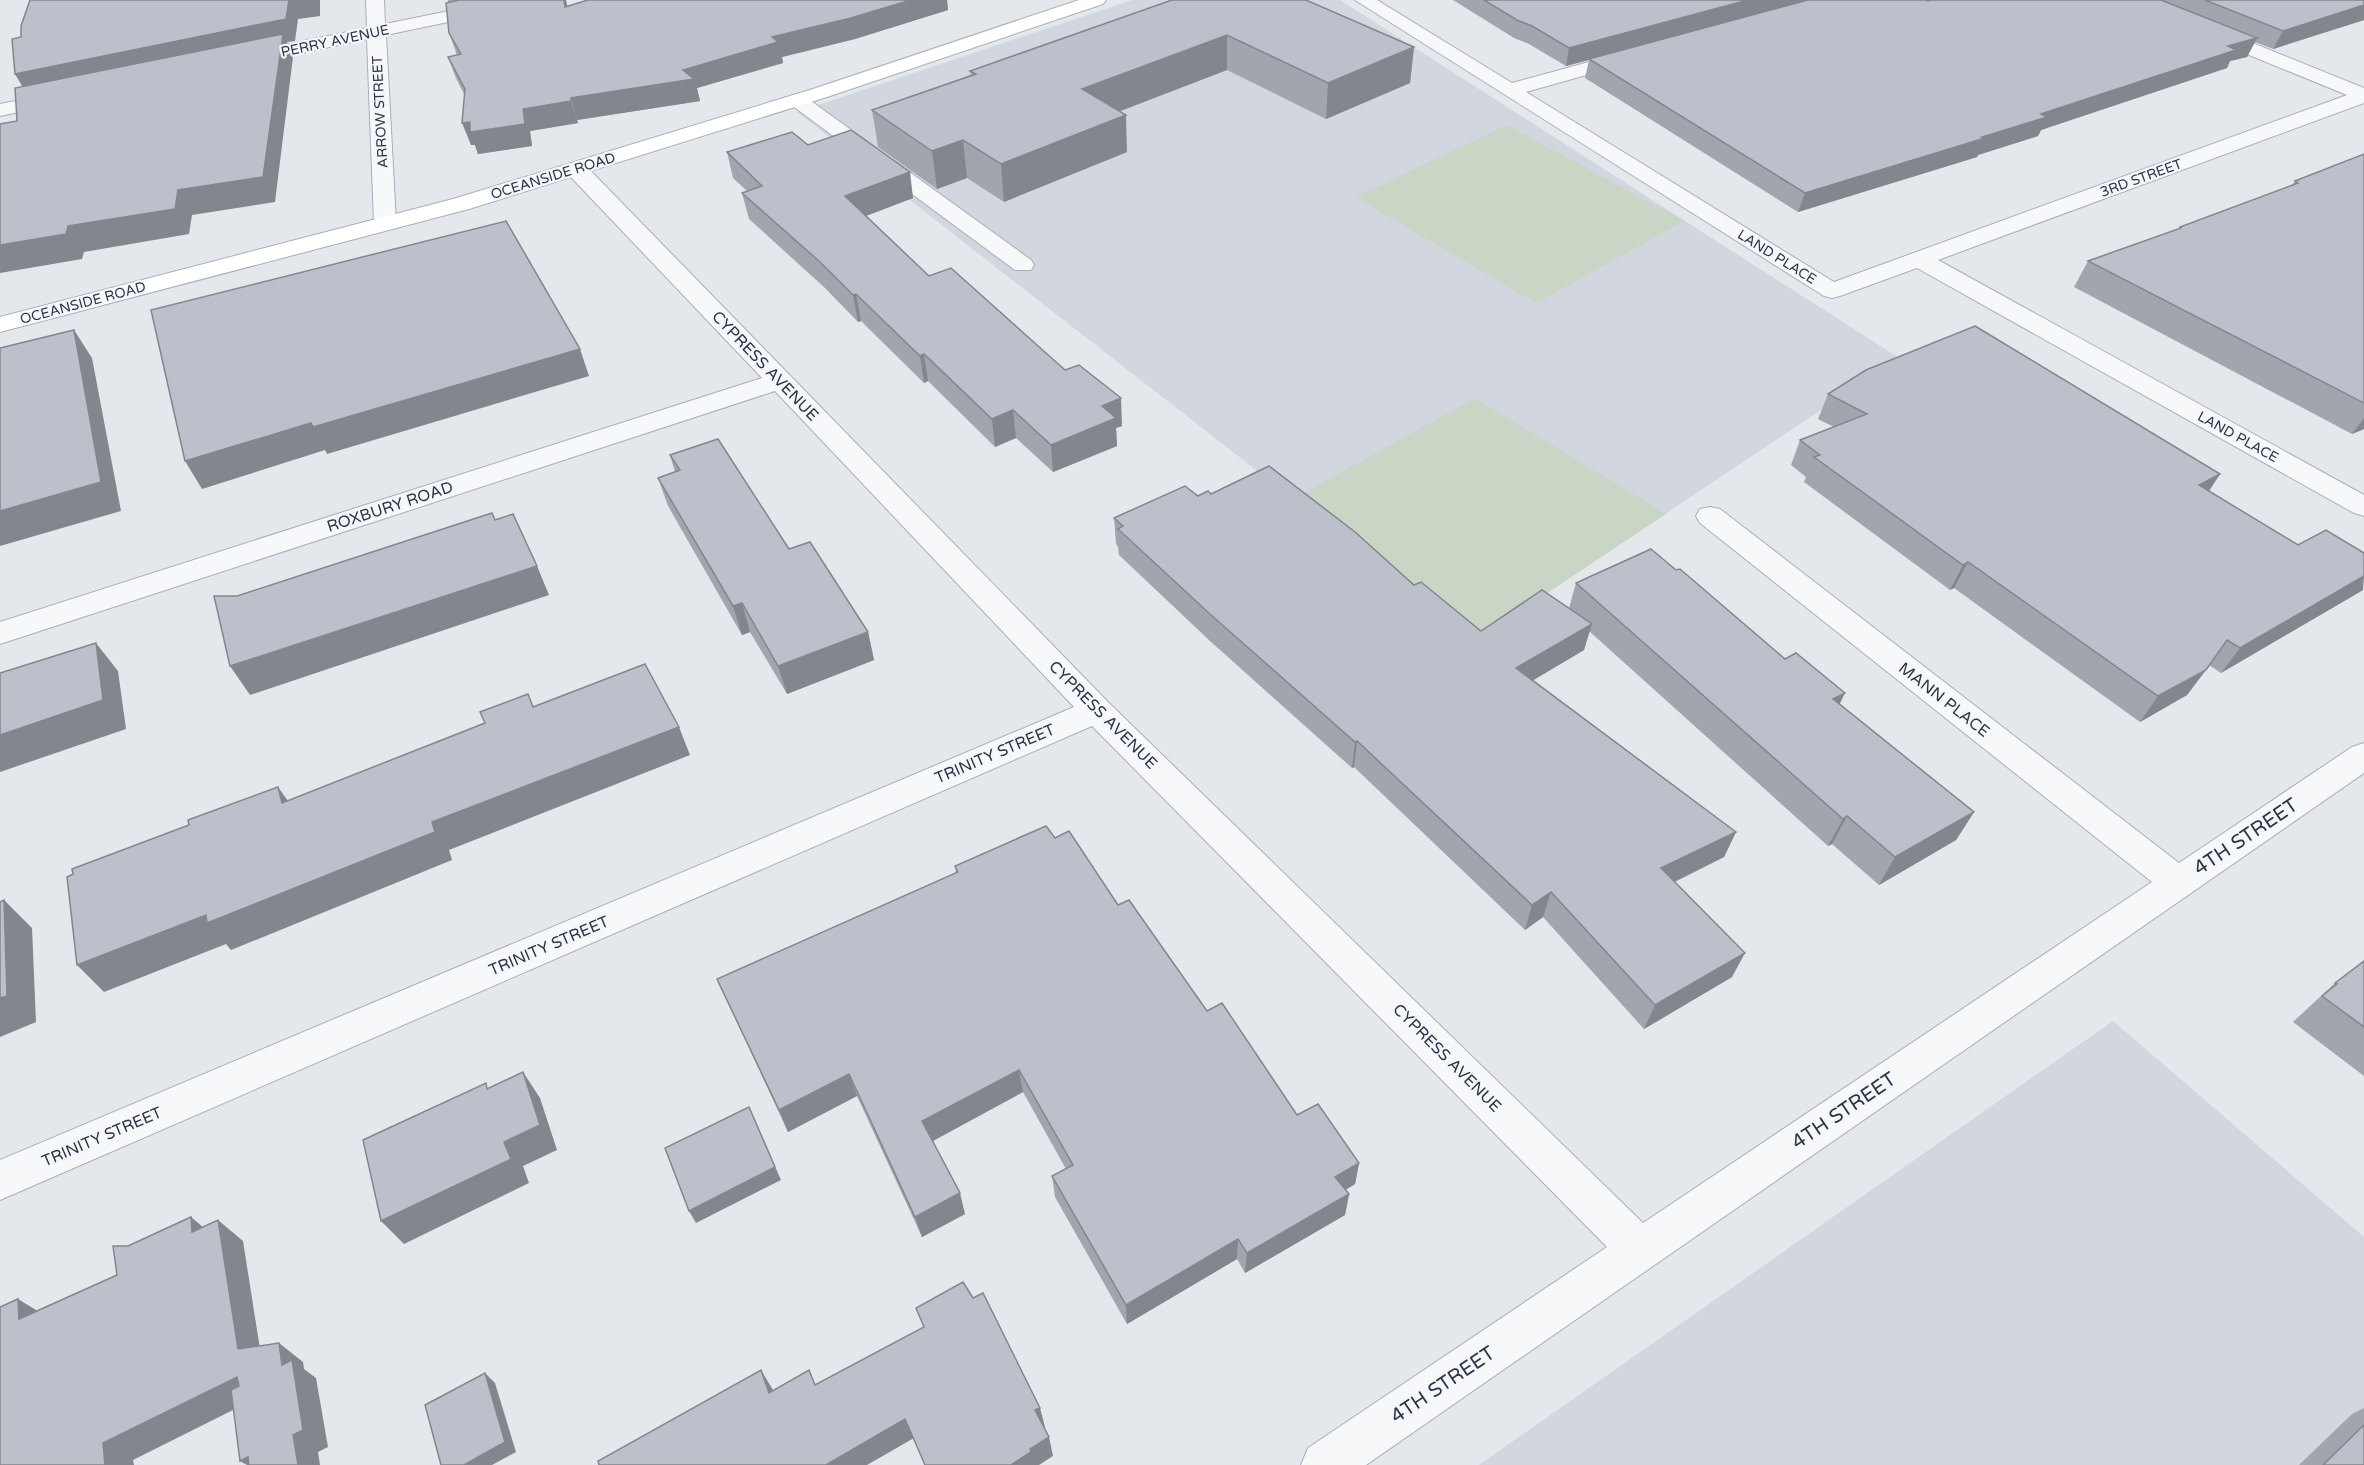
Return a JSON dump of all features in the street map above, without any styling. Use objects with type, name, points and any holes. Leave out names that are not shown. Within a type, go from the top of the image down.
[{"type":"main road","name":"OCEANSIDE ROAD","points":[[0,325],[385,223],[576,169],[797,100],[1097,0]]},
{"type":"street","name":"ARROW STREET","points":[[375,0],[385,223]]},
{"type":"street","name":"PERRY AVENUE","points":[[228,63],[529,0]]},
{"type":"street","name":"LAND PLACE","points":[[1364,0],[1832,291],[1918,259],[2364,507]]},
{"type":"street","points":[[2130,0],[2364,96]]},
{"type":"street","points":[[1510,90],[1646,53]]},
{"type":"street","points":[[0,110],[80,94]]},
{"type":"street","name":"3RD STREET","points":[[1918,259],[2364,96]]},
{"type":"street","name":"CYPRESS AVENUE","points":[[576,169],[1097,711],[1640,1250]]},
{"type":"street","name":"ROXBURY ROAD","points":[[0,633],[780,381]]},
{"type":"street","name":"MANN PLACE","points":[[1710,516],[2179,883]]},
{"type":"street","name":"TRINITY STREET","points":[[0,1180],[1097,711]]},
{"type":"street","name":"4TH STREET","points":[[1325,1465],[2364,756]]},
{"type":"lane","points":[[797,100],[1023,265]]},
{"type":"shaded area","points":[[1132,0],[1340,0],[1899,358],[1475,641],[797,112]]},
{"type":"shaded area","points":[[2113,1021],[2364,1237],[2364,1465],[1479,1465]]},
{"type":"green space","points":[[1507,125],[1684,221],[1536,303],[1355,197]]},
{"type":"green space","points":[[1475,398],[1666,514],[1475,641],[1293,499]]},
{"type":"building","points":[[30,0],[289,0],[286,19],[15,74],[12,39],[21,37],[21,26]]},
{"type":"building","points":[[459,0],[564,0],[565,7],[588,0],[911,0],[851,18],[772,37],[778,42],[683,70],[694,79],[571,98],[571,101],[523,109],[525,124],[470,132],[470,122],[462,123],[465,89],[448,57],[461,54],[449,33],[446,3]]},
{"type":"building","points":[[1172,0],[1306,0],[1414,47],[1328,83],[1227,35],[1082,89],[1126,115],[1001,164],[963,140],[932,151],[872,110],[976,74],[970,71]]},
{"type":"building","points":[[1484,0],[1748,0],[1569,48]]},
{"type":"building","points":[[1808,0],[2161,0],[2257,38],[2228,46],[2236,50],[2041,114],[2047,117],[1805,193],[1589,59]]},
{"type":"building","points":[[2205,0],[2364,0],[2364,5],[2283,31]]},
{"type":"building","points":[[283,34],[263,177],[178,190],[175,209],[68,226],[66,234],[0,245],[0,124],[17,121],[15,88]]},
{"type":"building","points":[[851,130],[910,172],[845,196],[929,276],[951,268],[1065,370],[1079,365],[1121,398],[1102,406],[1116,418],[1051,445],[1013,410],[992,419],[924,354],[920,356],[856,294],[853,295],[820,262],[742,193],[762,186],[727,152],[792,132],[808,145]]},
{"type":"building","points":[[2364,154],[2364,403],[2088,261],[2298,183],[2295,181]]},
{"type":"building","points":[[506,221],[580,349],[313,427],[311,423],[185,461],[151,310]]},
{"type":"building","points":[[1975,326],[2220,474],[2199,485],[2298,545],[2326,530],[2364,553],[2364,576],[2240,648],[2227,640],[2206,670],[2158,696],[1968,562],[1963,565],[1814,457],[1820,455],[1800,440],[1867,414],[1828,394],[1866,370]]},
{"type":"building","points":[[74,330],[101,482],[0,511],[0,348]]},
{"type":"building","points":[[718,439],[789,549],[810,542],[868,632],[778,666],[742,603],[733,606],[658,478],[680,470],[670,455]]},
{"type":"building","points":[[1269,466],[1355,532],[1414,585],[1421,582],[1481,631],[1542,590],[1592,624],[1516,668],[1736,832],[1661,868],[1745,953],[1655,1005],[1551,892],[1532,905],[1357,741],[1355,742],[1211,615],[1118,529],[1123,526],[1114,518],[1185,486],[1198,496],[1208,491],[1211,494]]},
{"type":"building","points":[[492,513],[495,520],[513,514],[537,566],[230,666],[214,596],[237,596]]},
{"type":"building","points":[[1651,549],[1676,570],[1680,569],[1785,659],[1796,653],[1845,693],[1833,699],[1974,812],[1895,857],[1847,816],[1843,819],[1576,583]]},
{"type":"building","points":[[96,643],[103,700],[0,735],[0,673]]},
{"type":"building","points":[[645,664],[679,727],[432,822],[435,832],[207,923],[206,915],[77,965],[67,877],[73,874],[72,869],[189,825],[188,820],[278,787],[282,803],[485,723],[480,712],[528,694],[533,707]]},
{"type":"building","points":[[1046,826],[1055,838],[1069,831],[1118,905],[1129,900],[1207,1011],[1222,1003],[1297,1115],[1318,1104],[1359,1163],[1335,1177],[1349,1194],[1247,1253],[1238,1239],[1126,1305],[1052,1176],[1073,1165],[1019,1070],[922,1121],[960,1193],[915,1217],[849,1074],[779,1110],[717,979],[958,872],[955,866]]},
{"type":"building","points":[[4,900],[7,996],[0,998],[0,902]]},
{"type":"building","points":[[2364,961],[2364,1027],[2322,996]]},
{"type":"building","points":[[523,1072],[540,1125],[504,1142],[511,1159],[381,1221],[363,1140],[486,1083],[487,1089]]},
{"type":"building","points":[[749,1107],[775,1167],[689,1211],[665,1148]]},
{"type":"building","points":[[191,1217],[192,1232],[218,1220],[238,1349],[279,1343],[282,1365],[292,1360],[303,1430],[293,1435],[298,1465],[249,1465],[248,1457],[240,1461],[231,1390],[239,1386],[237,1377],[103,1443],[105,1465],[0,1465],[0,1307],[18,1299],[19,1319],[117,1275],[113,1246],[128,1246]]},
{"type":"building","points":[[963,1282],[973,1298],[983,1293],[1040,1408],[1035,1410],[1049,1437],[1011,1465],[925,1465],[905,1419],[826,1465],[599,1465],[598,1461],[761,1370],[769,1393],[809,1370],[815,1385],[924,1327],[916,1308]]},
{"type":"building","points":[[485,1373],[505,1442],[464,1465],[441,1465],[425,1405]]},
{"type":"building","points":[[2364,1425],[2364,1465],[2323,1465]]}]
